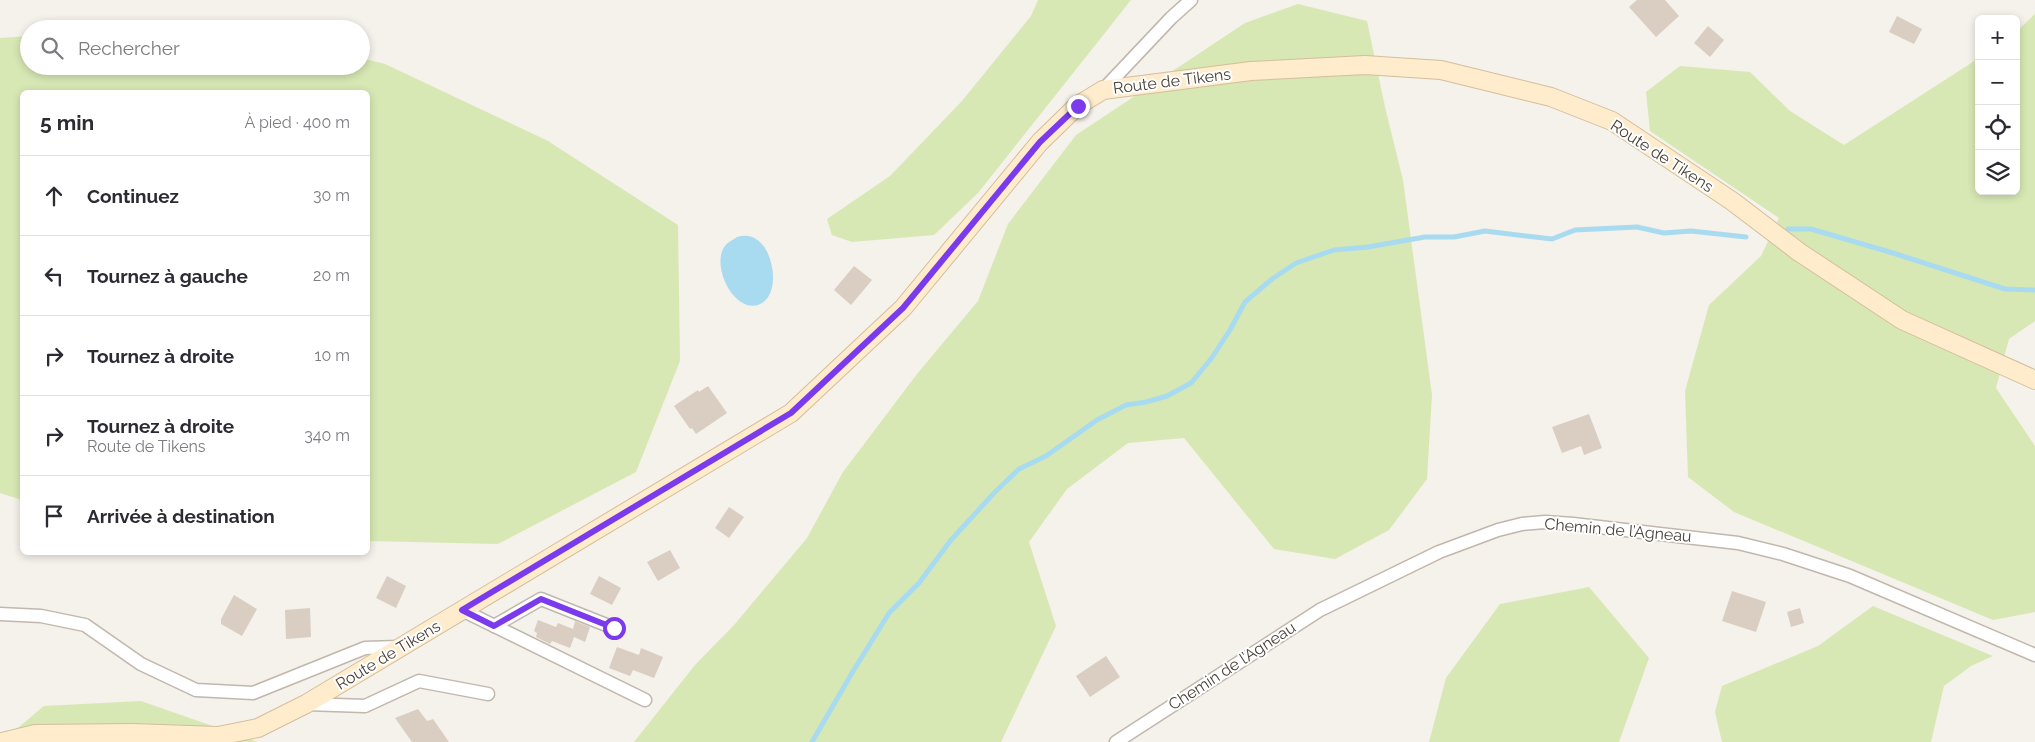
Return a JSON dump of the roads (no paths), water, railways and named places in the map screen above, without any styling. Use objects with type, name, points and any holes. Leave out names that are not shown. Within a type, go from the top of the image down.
[{"type":"street","points":[[1103,90],[1170,18],[1191,0]]},
{"type":"street","name":"Route de Tikens","points":[[2,742],[35,734],[132,733],[218,736],[258,728],[306,704],[791,413],[903,308],[1040,142],[1078,106],[1103,90],[1251,71],[1365,65],[1441,70],[1551,97],[1612,121],[1732,202],[1799,252],[1902,320],[2035,380]]},
{"type":"street","name":"Chemin de l’Agneau","points":[[1116,742],[1320,610],[1438,552],[1498,530],[1522,524],[1545,522],[1621,529],[1738,543],[1783,554],[1850,576],[2035,655]]},
{"type":"street","points":[[494,626],[541,599],[614,628]]},
{"type":"street","points":[[462,610],[645,700]]},
{"type":"street","points":[[0,614],[41,616],[85,625],[141,664],[196,690],[253,693],[365,648],[401,647]]},
{"type":"street","points":[[306,704],[365,706],[419,681],[488,694]]},
{"type":"water","points":[[750,236],[760,242],[766,249],[770,259],[773,271],[771,292],[766,300],[758,305],[749,305],[741,302],[734,296],[723,277],[721,257],[723,249],[737,237]]},
{"type":"waterway","points":[[812,742],[889,613],[919,583],[951,540],[995,492],[1019,469],[1046,456],[1097,420],[1126,405],[1167,396],[1191,383],[1211,359],[1245,302],[1272,279],[1296,263],[1334,250],[1368,247],[1425,237],[1454,237],[1485,231],[1552,239],[1575,230],[1637,227],[1664,233],[1691,231],[1746,237]]},
{"type":"waterway","points":[[1788,229],[1811,229],[2005,289],[2035,290]]}]
